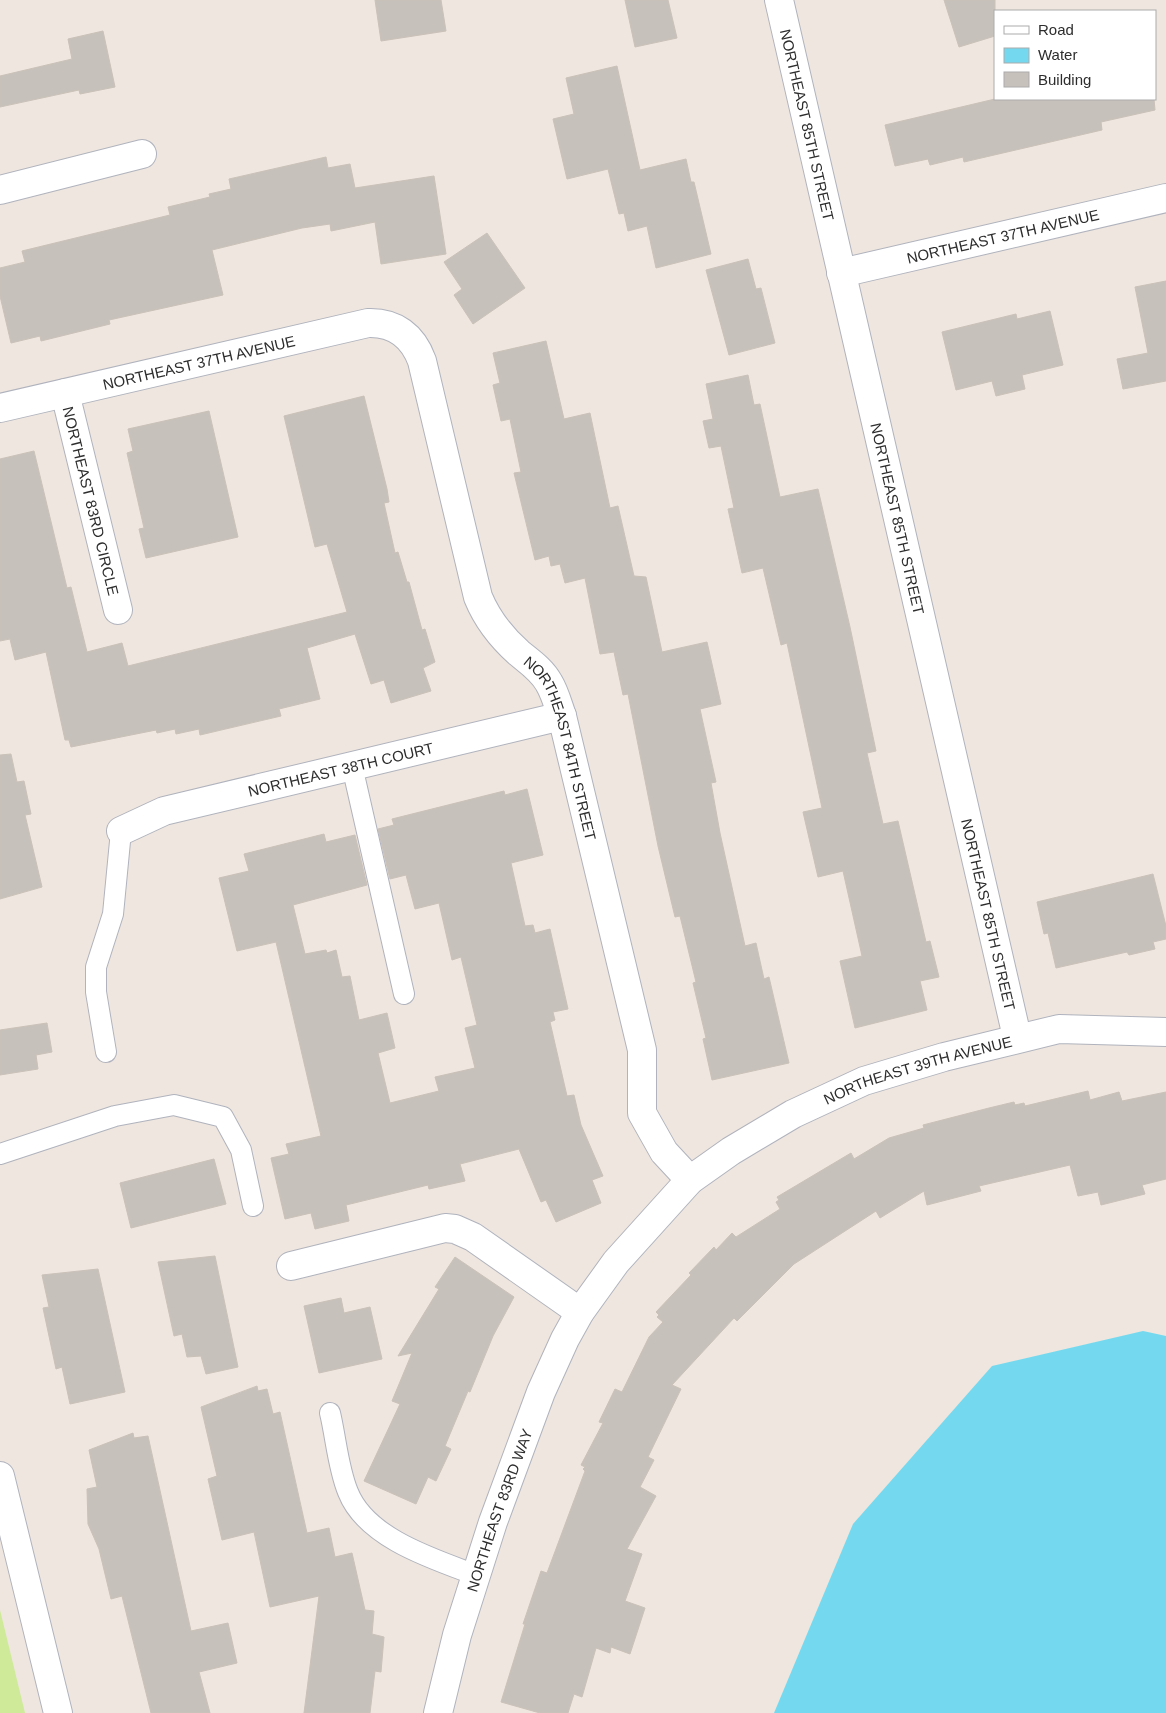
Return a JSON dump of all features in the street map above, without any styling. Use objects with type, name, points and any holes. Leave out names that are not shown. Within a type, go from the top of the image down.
[{"type":"street","name":"NORTHEAST 85TH STREET","points":[[779,0],[1017,1037]]},
{"type":"street","points":[[0,190],[142,154]]},
{"type":"street","name":"NORTHEAST 37TH AVENUE","points":[[841,273],[1166,198]]},
{"type":"street","name":"NORTHEAST 37TH AVENUE","points":[[0,408],[358,325],[379,323],[396,328]]},
{"type":"street","name":"NORTHEAST 84TH STREET","points":[[396,328],[412,342],[422,361],[478,597],[492,624],[517,652],[540,670],[550,683],[562,716],[640,1036],[643,1066],[640,1097],[642,1113],[664,1152],[690,1180]]},
{"type":"street","name":"NORTHEAST 83RD CIRCLE","points":[[65,393],[118,610]]},
{"type":"street","name":"NORTHEAST 38TH COURT","points":[[121,831],[164,811],[562,716]]},
{"type":"street","name":"NORTHEAST 39TH AVENUE","points":[[690,1180],[731,1151],[793,1114],[864,1081],[1017,1037],[1059,1028],[1166,1032]]},
{"type":"street","name":"NORTHEAST 83RD WAY","points":[[438,1713],[457,1635],[476,1574],[541,1392],[565,1339],[580,1312],[616,1262],[690,1180]]},
{"type":"street","points":[[291,1266],[445,1228],[455,1229],[473,1237],[580,1312]]},
{"type":"street","points":[[0,1476],[58,1713]]},
{"type":"lane","points":[[352,766],[404,994]]},
{"type":"lane","points":[[106,1052],[96,992],[96,966],[113,914],[121,831]]},
{"type":"lane","points":[[0,1154],[115,1116],[174,1105],[223,1117],[241,1150],[252,1206]]},
{"type":"lane","points":[[330,1413],[348,1492],[362,1516],[412,1552],[476,1574]]},
{"type":"green space","points":[[0,1610],[25,1713],[0,1713]]},
{"type":"water","points":[[1143,1331],[1166,1336],[1166,1713],[774,1713],[853,1524],[992,1366]]},
{"type":"building","points":[[375,0],[441,0],[446,31],[381,41]]},
{"type":"building","points":[[625,0],[668,0],[677,38],[635,47]]},
{"type":"building","points":[[944,0],[995,0],[994,36],[959,47]]},
{"type":"building","points":[[103,31],[115,87],[80,94],[79,90],[0,107],[0,76],[72,59],[68,39]]},
{"type":"building","points":[[617,66],[640,170],[686,159],[691,182],[694,182],[711,254],[656,268],[647,226],[628,231],[624,213],[619,214],[608,169],[567,179],[553,119],[574,114],[566,78]]},
{"type":"building","points":[[994,99],[1154,100],[1155,110],[1101,122],[1102,130],[964,162],[963,157],[930,165],[928,159],[895,166],[885,125]]},
{"type":"building","points":[[326,157],[328,168],[350,164],[355,188],[434,176],[446,254],[381,264],[375,222],[331,231],[330,224],[302,228],[212,250],[223,295],[109,320],[110,324],[41,341],[40,336],[11,343],[0,296],[0,268],[25,262],[22,251],[170,215],[168,207],[210,197],[209,194],[231,189],[229,179]]},
{"type":"building","points":[[487,233],[525,288],[473,324],[454,295],[462,289],[444,262]]},
{"type":"building","points":[[748,259],[756,289],[761,288],[775,343],[729,355],[706,270]]},
{"type":"building","points":[[1166,281],[1166,381],[1123,389],[1117,359],[1148,353],[1135,287]]},
{"type":"building","points":[[1050,311],[1063,365],[1022,375],[1025,389],[996,396],[992,381],[956,390],[942,332],[1016,314],[1017,319]]},
{"type":"building","points":[[546,341],[564,419],[590,413],[610,508],[618,506],[634,576],[646,577],[662,652],[707,642],[721,704],[700,709],[716,782],[711,783],[720,833],[745,946],[756,943],[764,979],[769,977],[789,1063],[712,1080],[703,1039],[706,1038],[693,983],[696,982],[680,916],[675,917],[658,846],[628,694],[623,695],[614,652],[600,654],[585,578],[565,583],[560,564],[551,566],[549,556],[535,560],[514,473],[521,472],[510,419],[501,421],[493,385],[500,383],[493,353]]},
{"type":"building","points":[[748,375],[754,405],[760,404],[780,497],[818,489],[876,751],[867,753],[883,824],[898,821],[926,942],[930,941],[939,977],[920,981],[927,1010],[855,1028],[840,961],[862,956],[843,871],[818,877],[803,812],[822,808],[787,643],[781,645],[763,568],[742,573],[728,509],[734,508],[721,446],[709,448],[703,421],[713,419],[706,384]]},
{"type":"building","points":[[364,396],[387,489],[389,502],[384,503],[395,553],[398,552],[407,582],[409,582],[422,630],[425,629],[435,662],[423,668],[431,691],[391,703],[384,680],[371,684],[355,634],[307,648],[320,699],[279,709],[281,716],[200,735],[199,729],[176,734],[175,729],[157,733],[156,730],[71,747],[69,740],[65,740],[46,652],[15,660],[10,639],[0,641],[0,459],[34,451],[67,588],[71,587],[87,652],[122,643],[128,666],[347,612],[327,544],[315,547],[284,416]]},
{"type":"building","points":[[209,411],[238,537],[146,558],[139,529],[144,528],[127,453],[133,451],[128,429]]},
{"type":"building","points":[[11,754],[17,782],[24,781],[31,814],[25,815],[42,887],[0,899],[0,755]]},
{"type":"building","points":[[527,789],[543,855],[511,863],[525,926],[533,925],[535,933],[550,929],[568,1009],[553,1012],[555,1020],[550,1022],[567,1096],[574,1095],[581,1125],[603,1176],[592,1180],[601,1203],[556,1222],[546,1200],[541,1202],[519,1149],[460,1164],[465,1181],[429,1189],[428,1185],[346,1205],[349,1221],[315,1229],[311,1213],[285,1219],[271,1158],[289,1154],[286,1144],[321,1136],[276,942],[237,951],[219,878],[249,871],[244,854],[324,834],[326,842],[355,835],[367,885],[293,905],[305,954],[326,950],[327,953],[336,950],[342,977],[350,976],[359,1020],[387,1013],[395,1048],[378,1053],[390,1103],[439,1091],[435,1077],[475,1068],[465,1028],[477,1025],[461,957],[452,960],[439,903],[415,909],[406,875],[390,879],[378,829],[394,825],[392,819],[504,791],[505,795]]},
{"type":"building","points":[[1153,874],[1166,926],[1166,939],[1153,942],[1155,949],[1129,955],[1127,952],[1056,968],[1048,933],[1044,934],[1037,902]]},
{"type":"building","points":[[47,1023],[52,1052],[36,1055],[38,1069],[0,1075],[0,1030]]},
{"type":"building","points":[[1088,1091],[1090,1100],[1119,1092],[1122,1101],[1166,1092],[1166,1179],[1142,1185],[1145,1194],[1101,1205],[1098,1192],[1078,1196],[1070,1165],[979,1186],[981,1191],[927,1205],[924,1191],[880,1218],[876,1211],[794,1264],[737,1321],[734,1318],[672,1385],[681,1389],[648,1457],[654,1460],[640,1487],[656,1496],[627,1549],[642,1554],[625,1601],[645,1608],[630,1654],[611,1647],[610,1653],[596,1648],[582,1697],[574,1694],[568,1713],[540,1713],[501,1702],[525,1624],[523,1624],[541,1571],[547,1573],[585,1471],[583,1469],[585,1467],[581,1465],[603,1423],[599,1422],[615,1389],[622,1392],[649,1337],[663,1322],[657,1317],[659,1315],[656,1312],[691,1275],[689,1273],[714,1247],[716,1250],[732,1233],[736,1237],[780,1209],[776,1202],[779,1200],[777,1197],[851,1153],[854,1159],[889,1138],[924,1128],[923,1125],[1014,1102],[1015,1105],[1024,1103],[1025,1106]]},
{"type":"building","points":[[214,1159],[226,1204],[131,1228],[120,1183]]},
{"type":"building","points":[[215,1256],[238,1367],[206,1374],[201,1356],[187,1357],[182,1334],[174,1336],[158,1262]]},
{"type":"building","points":[[455,1257],[514,1297],[493,1336],[470,1392],[468,1391],[445,1446],[451,1449],[436,1481],[428,1477],[416,1504],[364,1481],[400,1404],[392,1401],[412,1353],[398,1356],[439,1289],[435,1287]]},
{"type":"building","points":[[98,1269],[125,1392],[70,1404],[62,1367],[56,1369],[43,1308],[49,1307],[42,1275]]},
{"type":"building","points":[[341,1298],[344,1313],[370,1307],[382,1359],[319,1373],[304,1306]]},
{"type":"building","points":[[257,1386],[258,1391],[267,1389],[273,1414],[280,1412],[307,1533],[329,1528],[335,1557],[352,1553],[365,1610],[374,1611],[372,1634],[384,1637],[381,1672],[375,1671],[370,1713],[304,1713],[319,1596],[270,1607],[254,1532],[222,1540],[208,1479],[217,1476],[201,1407]]},
{"type":"building","points":[[133,1433],[134,1438],[148,1436],[191,1631],[228,1623],[237,1663],[199,1672],[210,1713],[151,1713],[122,1596],[111,1599],[99,1549],[88,1524],[87,1489],[97,1487],[89,1450]]}]
